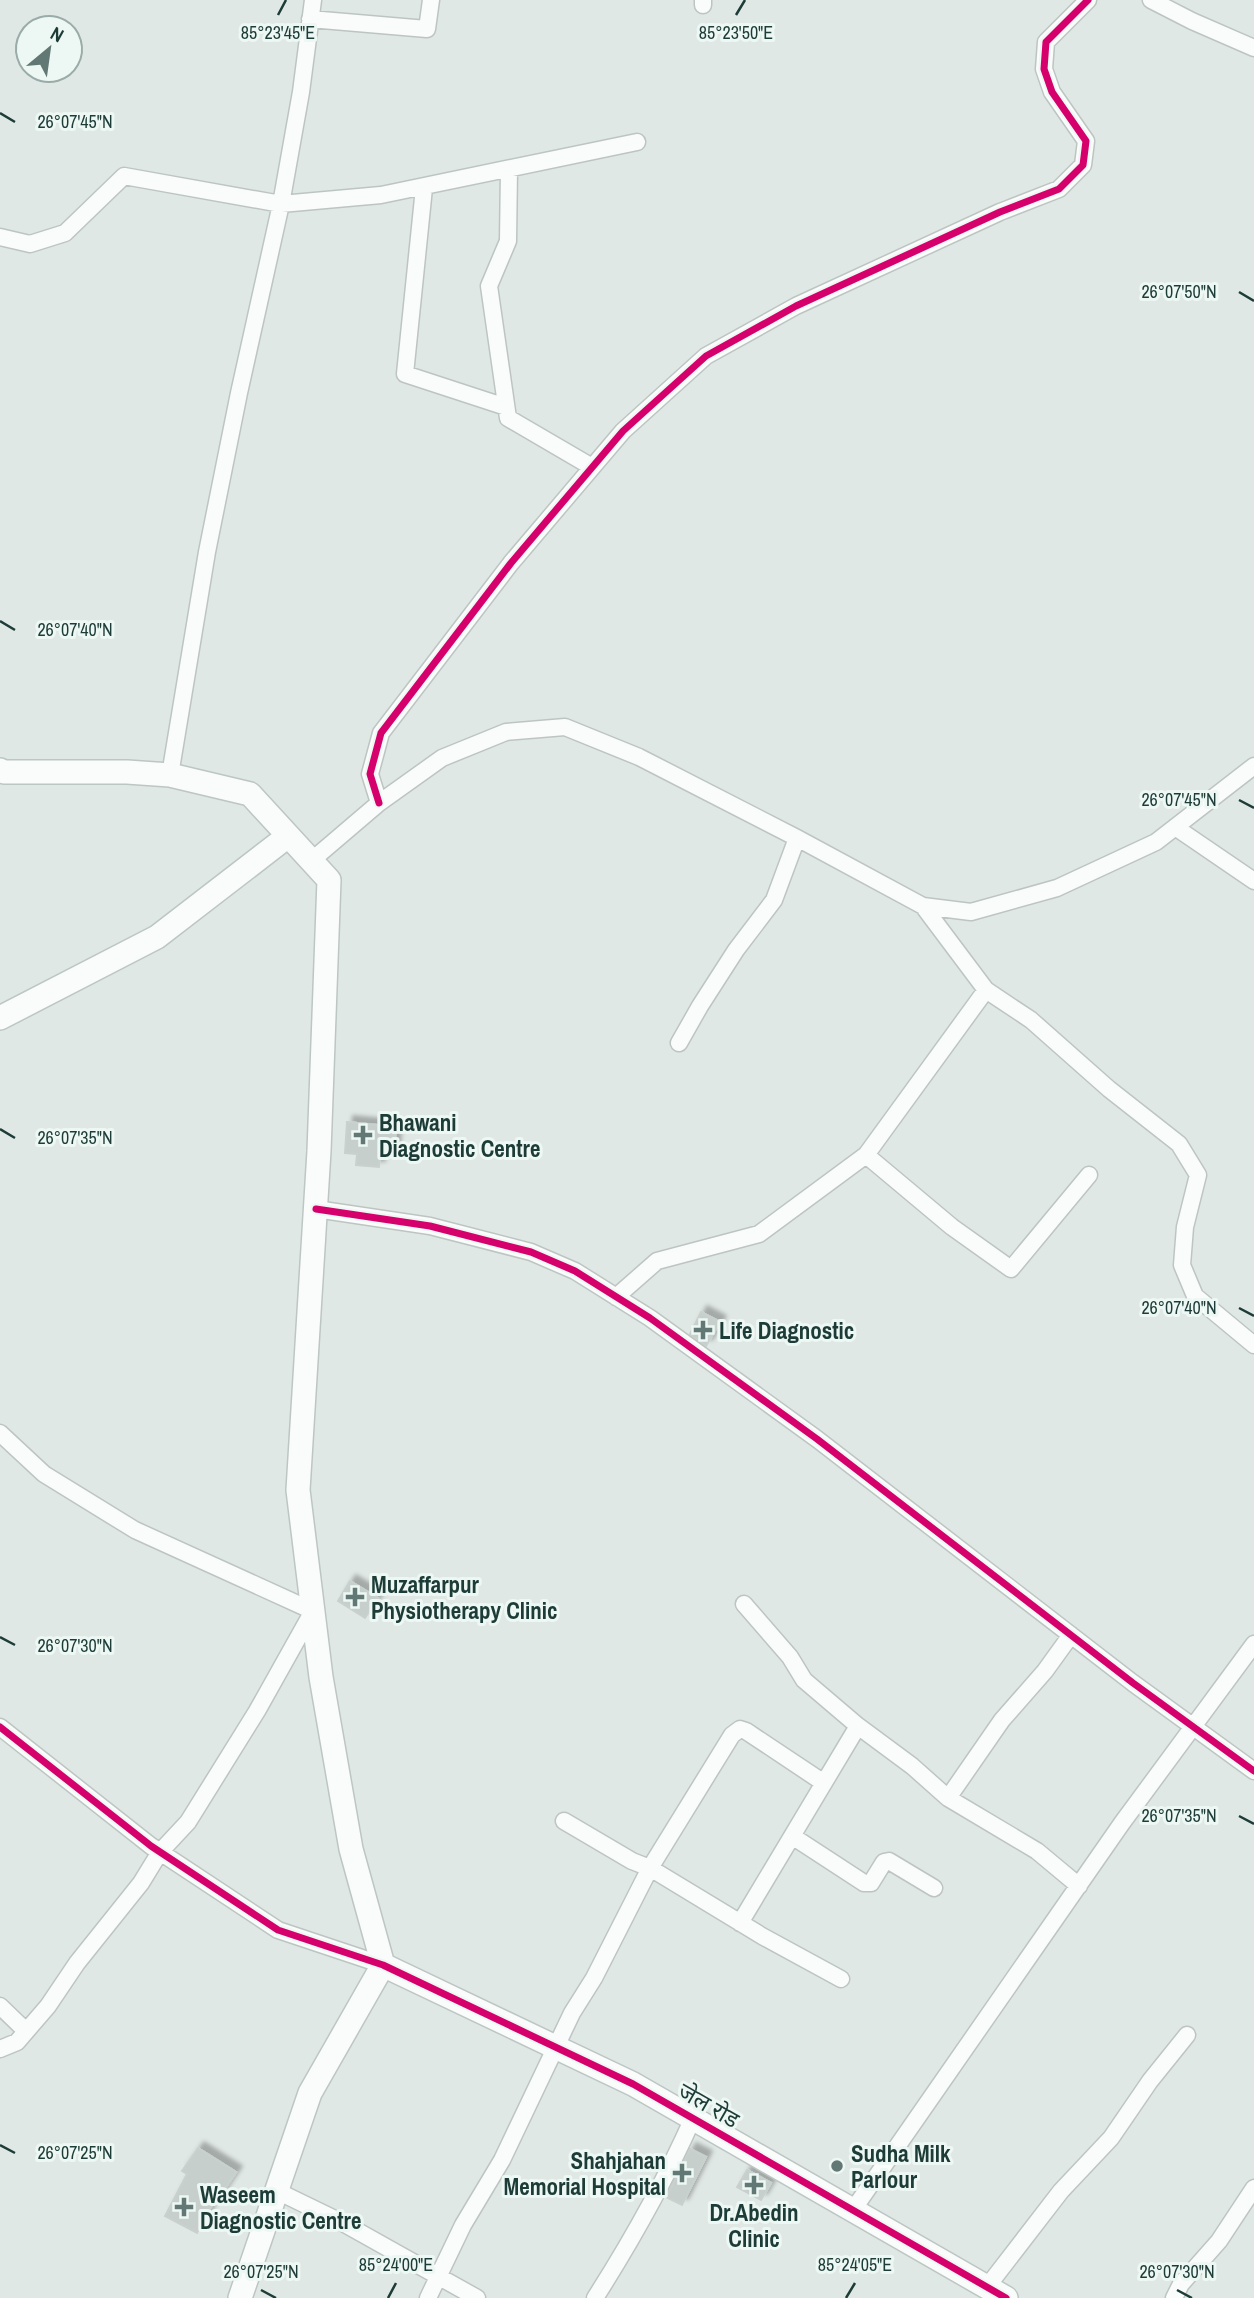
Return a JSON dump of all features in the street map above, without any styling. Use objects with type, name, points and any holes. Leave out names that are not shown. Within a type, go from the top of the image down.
[{"type":"main road","points":[[0,770],[170,775],[250,794],[329,880],[316,1209],[298,1490],[321,1677],[351,1849],[383,1965],[310,2094],[240,2298]]},
{"type":"main road","points":[[0,1018],[157,937],[288,836]]},
{"type":"main road","name":"जेल रोड","points":[[383,1965],[633,2084],[997,2292]]},
{"type":"street","points":[[170,775],[207,552],[239,393],[282,205],[313,0]]},
{"type":"street","points":[[310,19],[427,29],[431,0]]},
{"type":"street","points":[[379,803],[370,774],[381,733],[511,563],[623,431],[706,356],[796,306],[1000,212],[1059,189],[1083,165],[1086,141],[1052,92],[1044,69],[1046,42],[1088,0]]},
{"type":"street","points":[[1151,0],[1254,48]]},
{"type":"street","points":[[0,237],[30,244],[65,233],[124,176],[282,205],[424,188],[637,142]]},
{"type":"street","points":[[509,170],[508,241],[489,286],[508,418],[592,467]]},
{"type":"street","points":[[424,188],[405,374],[506,407]]},
{"type":"street","points":[[312,861],[379,803],[442,758],[506,732],[565,727],[639,757],[923,906],[971,912],[1057,888],[1156,842],[1254,766]]},
{"type":"street","points":[[1175,827],[1254,881]]},
{"type":"street","points":[[679,1043],[736,950],[774,900],[797,838]]},
{"type":"street","points":[[923,906],[986,990],[1031,1020],[1109,1089],[1179,1144],[1198,1175],[1185,1227],[1182,1265],[1195,1296],[1254,1345]]},
{"type":"street","points":[[616,1297],[657,1261],[759,1234],[866,1155],[986,990]]},
{"type":"street","points":[[866,1155],[952,1227],[1011,1269],[1089,1175]]},
{"type":"street","points":[[316,1209],[430,1226],[531,1252],[575,1271],[650,1318],[817,1439],[1071,1635],[1254,1771]]},
{"type":"street","points":[[0,1433],[44,1474],[135,1530],[313,1611],[257,1711],[195,1811],[160,1852],[141,1883],[77,1963],[48,2007],[17,2042],[0,2049]]},
{"type":"street","points":[[744,1604],[790,1657],[804,1680],[858,1726],[912,1766],[948,1798],[1037,1851],[1079,1886]]},
{"type":"street","points":[[948,1798],[1002,1720],[1045,1671],[1071,1635]]},
{"type":"street","points":[[853,2210],[1122,1823],[1253,1648]]},
{"type":"street","points":[[740,1923],[858,1726]]},
{"type":"street","points":[[0,1727],[160,1852],[278,1930],[383,1965]]},
{"type":"street","points":[[428,2298],[463,2225],[502,2160],[555,2047],[619,1932],[650,1868],[732,1735],[740,1729],[824,1783]]},
{"type":"street","points":[[564,1821],[841,1979]]},
{"type":"street","points":[[792,1836],[864,1883],[871,1883],[884,1862],[889,1861],[934,1888]]},
{"type":"street","points":[[0,2006],[26,2031]]},
{"type":"street","points":[[997,2292],[1061,2191],[1111,2138],[1150,2081],[1187,2035]]},
{"type":"street","points":[[595,2298],[665,2179],[693,2118]]},
{"type":"street","points":[[1174,2298],[1181,2284],[1219,2241],[1254,2188]]},
{"type":"street","points":[[277,2191],[343,2222],[477,2298]]},
{"type":"building","points":[[347,1122],[396,1127],[394,1151],[381,1150],[379,1167],[356,1165],[357,1154],[345,1153]]},
{"type":"building","points":[[701,1312],[720,1322],[706,1346],[690,1334]]},
{"type":"building","points":[[350,1581],[378,1598],[365,1618],[338,1601]]},
{"type":"building","points":[[198,2148],[236,2172],[220,2196],[218,2194],[197,2233],[165,2216],[187,2174],[182,2171]]},
{"type":"building","points":[[690,2149],[706,2157],[682,2205],[666,2197]]},
{"type":"building","points":[[747,2170],[771,2183],[761,2200],[737,2187]]},
{"type":"cycle path","points":[[379,803],[370,774],[381,733],[511,563],[623,431],[706,356],[796,306],[1000,212],[1059,189],[1083,165],[1086,141],[1052,92],[1044,69],[1046,42],[1088,0]]},
{"type":"cycle path","points":[[316,1209],[430,1226],[531,1252],[575,1271],[650,1318],[817,1439],[1133,1683],[1254,1771]]},
{"type":"cycle path","points":[[0,1727],[151,1846],[278,1930],[383,1965],[633,2084],[1006,2298]]},
{"type":"place","name":"Bhawani Diagnostic Centre","points":[[363,1135]]},
{"type":"place","name":"Life Diagnostic","points":[[703,1330]]},
{"type":"place","name":"Muzaffarpur Physiotherapy Clinic","points":[[355,1597]]},
{"type":"place","name":"Sudha Milk Parlour","points":[[837,2166]]},
{"type":"place","name":"Shahjahan Memorial Hospital","points":[[682,2173]]},
{"type":"place","name":"Dr.Abedin Clinic","points":[[754,2185]]},
{"type":"place","name":"Waseem Diagnostic Centre","points":[[184,2207]]}]
